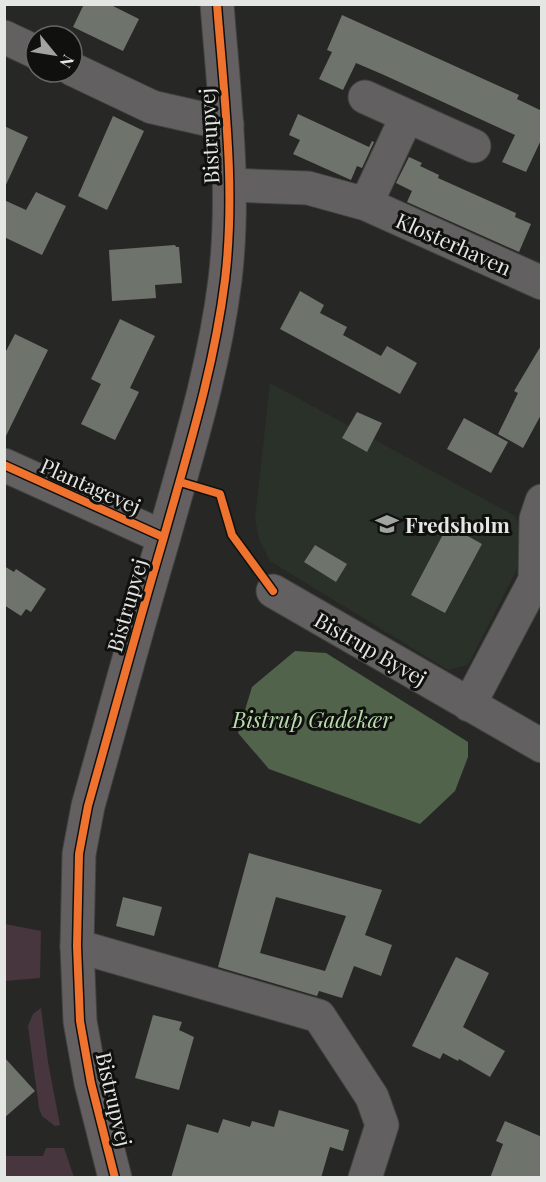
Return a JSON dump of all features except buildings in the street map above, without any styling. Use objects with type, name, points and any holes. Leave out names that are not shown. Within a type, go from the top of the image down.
[{"type":"main road","name":"Bistrupvej","points":[[115,1178],[91,1083],[80,1021],[77,946],[79,854],[88,806],[215,348],[225,278],[230,185],[217,4]]},
{"type":"street","points":[[4,37],[24,46]]},
{"type":"street","points":[[84,75],[152,107],[227,124]]},
{"type":"street","points":[[365,97],[474,146]]},
{"type":"street","points":[[366,204],[406,116]]},
{"type":"street","name":"Klosterhaven","points":[[230,185],[308,188],[366,204],[542,283]]},
{"type":"street","name":"Plantagevej","points":[[4,465],[163,537]]},
{"type":"street","points":[[469,705],[535,580],[536,519],[542,501]]},
{"type":"street","name":"Bistrup Byvej","points":[[273,591],[542,746]]},
{"type":"street","points":[[77,946],[319,1016],[372,1097],[382,1125],[365,1178]]},
{"type":"shaded area","name":"Fredsholm","points":[[270,383],[515,516],[520,529],[517,569],[468,665],[448,670],[270,561],[259,539],[255,519]]},
{"type":"shaded area","points":[[5,924],[41,931],[40,978],[5,981]]},
{"type":"shaded area","points":[[41,1008],[60,1125],[55,1126],[42,1116],[39,1108],[28,1026],[33,1014]]},
{"type":"shaded area","points":[[46,1148],[64,1148],[74,1177],[5,1177],[5,1156],[43,1156]]},
{"type":"water","name":"Bistrup Gadekær","points":[[295,651],[326,653],[468,742],[468,757],[455,791],[420,824],[269,769],[238,733],[252,687]]},
{"type":"cycle path","points":[[115,1178],[91,1083],[80,1021],[77,946],[79,854],[88,806],[199,411],[220,313],[228,246],[229,176],[217,4]]},
{"type":"cycle path","points":[[4,465],[163,537]]},
{"type":"cycle path","points":[[180,482],[220,494],[232,535],[273,591]]},
{"type":"place","name":"Fredsholm","points":[[387,524]]}]
